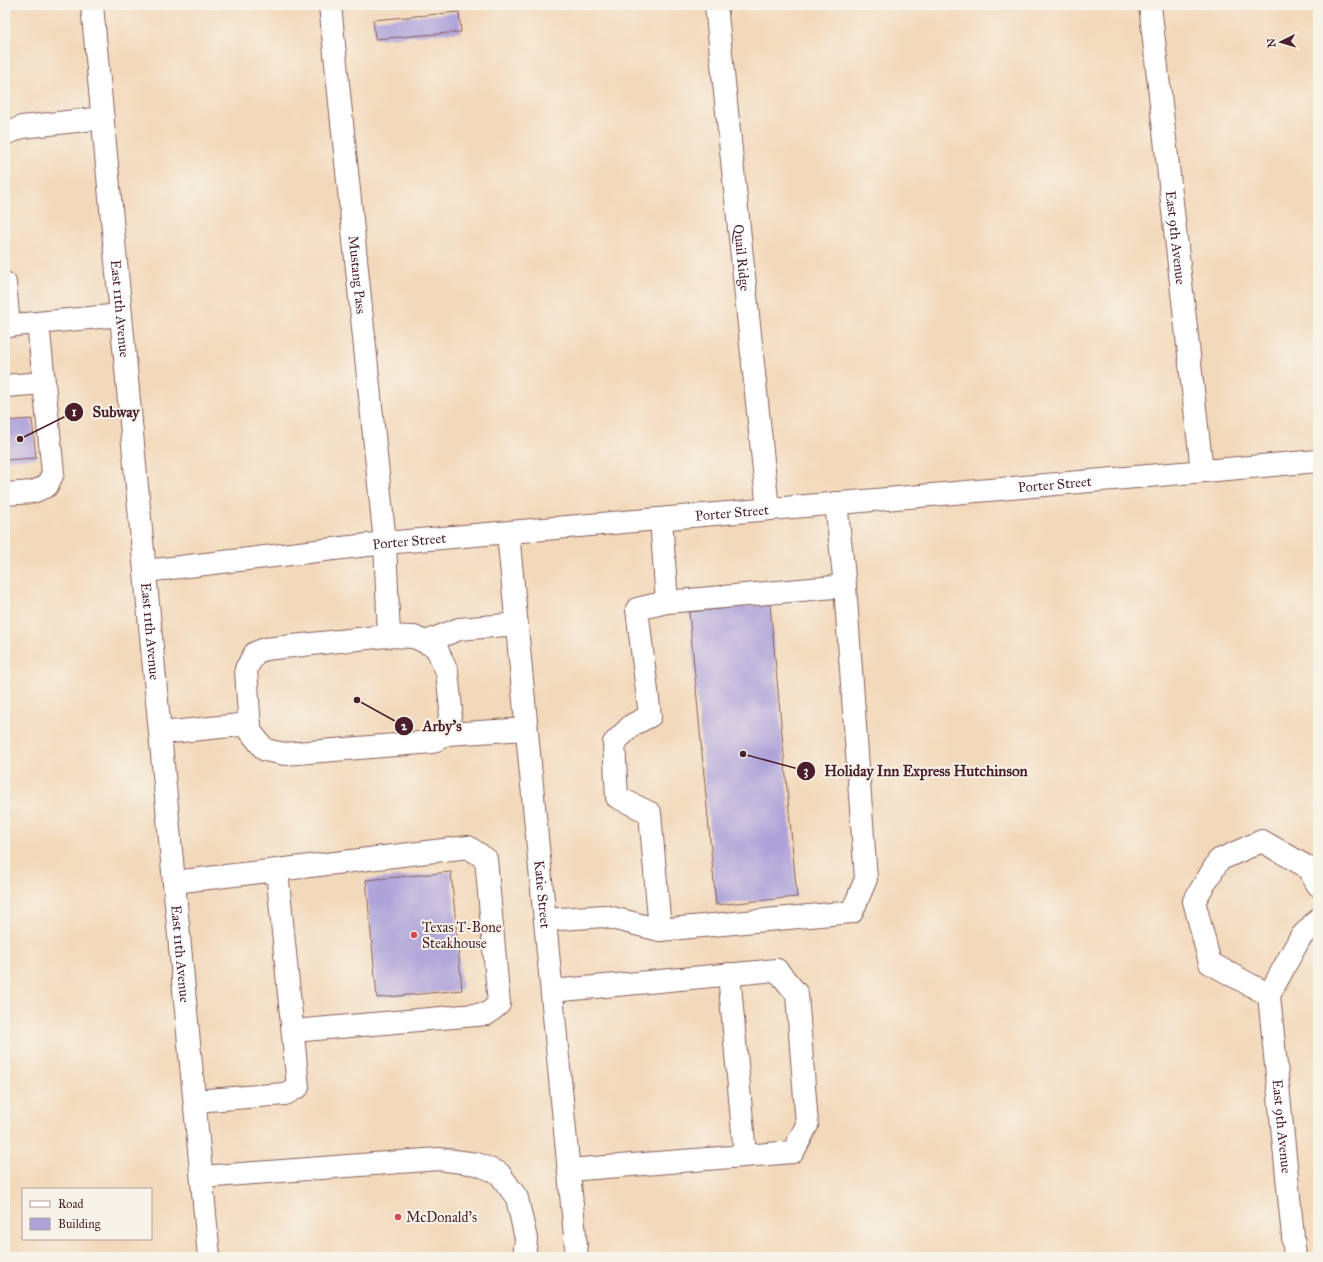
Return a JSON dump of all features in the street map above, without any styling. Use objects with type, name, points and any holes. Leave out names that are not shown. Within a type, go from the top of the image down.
[{"type":"street","name":"East 11th Avenue","points":[[92,5],[146,571],[194,1101],[210,1257]]},
{"type":"street","name":"Mustang Pass","points":[[330,5],[385,543],[389,636]]},
{"type":"street","name":"Quail Ridge","points":[[716,5],[768,509]]},
{"type":"street","name":"East 9th Avenue","points":[[1150,5],[1202,471]]},
{"type":"street","points":[[5,134],[22,127],[103,118]]},
{"type":"street","points":[[5,283],[7,326],[122,315]]},
{"type":"street","points":[[5,494],[33,492],[47,486],[53,473],[38,323]]},
{"type":"street","points":[[5,386],[44,383]]},
{"type":"street","name":"Porter Street","points":[[146,571],[385,543],[1318,461]]},
{"type":"street","points":[[545,920],[604,916],[660,930],[852,912],[866,879],[845,586],[836,503]]},
{"type":"street","points":[[661,519],[667,602]]},
{"type":"street","name":"Katie Street","points":[[508,532],[577,1257]]},
{"type":"street","points":[[660,930],[650,813],[617,797],[614,743],[632,725],[650,716],[637,609],[667,602],[845,586]]},
{"type":"street","points":[[426,642],[459,629],[517,624]]},
{"type":"street","points":[[447,734],[451,709],[447,672],[436,647],[414,637],[389,636],[265,649],[255,653],[246,669],[250,731],[265,750],[285,754],[432,742],[447,734],[526,729]]},
{"type":"street","points":[[161,733],[250,724]]},
{"type":"street","points":[[1318,885],[1307,867],[1262,840],[1219,860],[1194,901],[1210,963],[1269,995],[1300,938],[1318,919]]},
{"type":"street","points":[[174,882],[468,847],[486,859],[499,1004],[487,1014],[293,1031]]},
{"type":"street","points":[[194,1101],[285,1094],[298,1086],[277,870]]},
{"type":"street","points":[[552,991],[777,970],[797,994],[807,1125],[792,1152],[569,1170]]},
{"type":"street","points":[[729,974],[745,1155]]},
{"type":"street","name":"East 9th Avenue","points":[[1269,995],[1295,1257]]},
{"type":"street","points":[[202,1177],[439,1159],[477,1164],[499,1173],[517,1198],[526,1239],[524,1257]]},
{"type":"building","points":[[459,12],[461,32],[375,39],[373,20]]},
{"type":"building","points":[[32,419],[36,458],[5,460],[5,421]]},
{"type":"building","points":[[770,604],[797,897],[716,905],[689,612]]},
{"type":"building","name":"Texas T-Bone Steakhouse","points":[[451,872],[462,990],[377,998],[366,880]]},
{"type":"place","name":"Subway","points":[[20,439]]},
{"type":"place","name":"Arby's","points":[[357,700]]},
{"type":"place","name":"Holiday Inn Express Hutchinson","points":[[743,754]]},
{"type":"place","name":"Texas T-Bone Steakhouse","points":[[414,935]]},
{"type":"place","name":"McDonald's","points":[[398,1217]]}]
